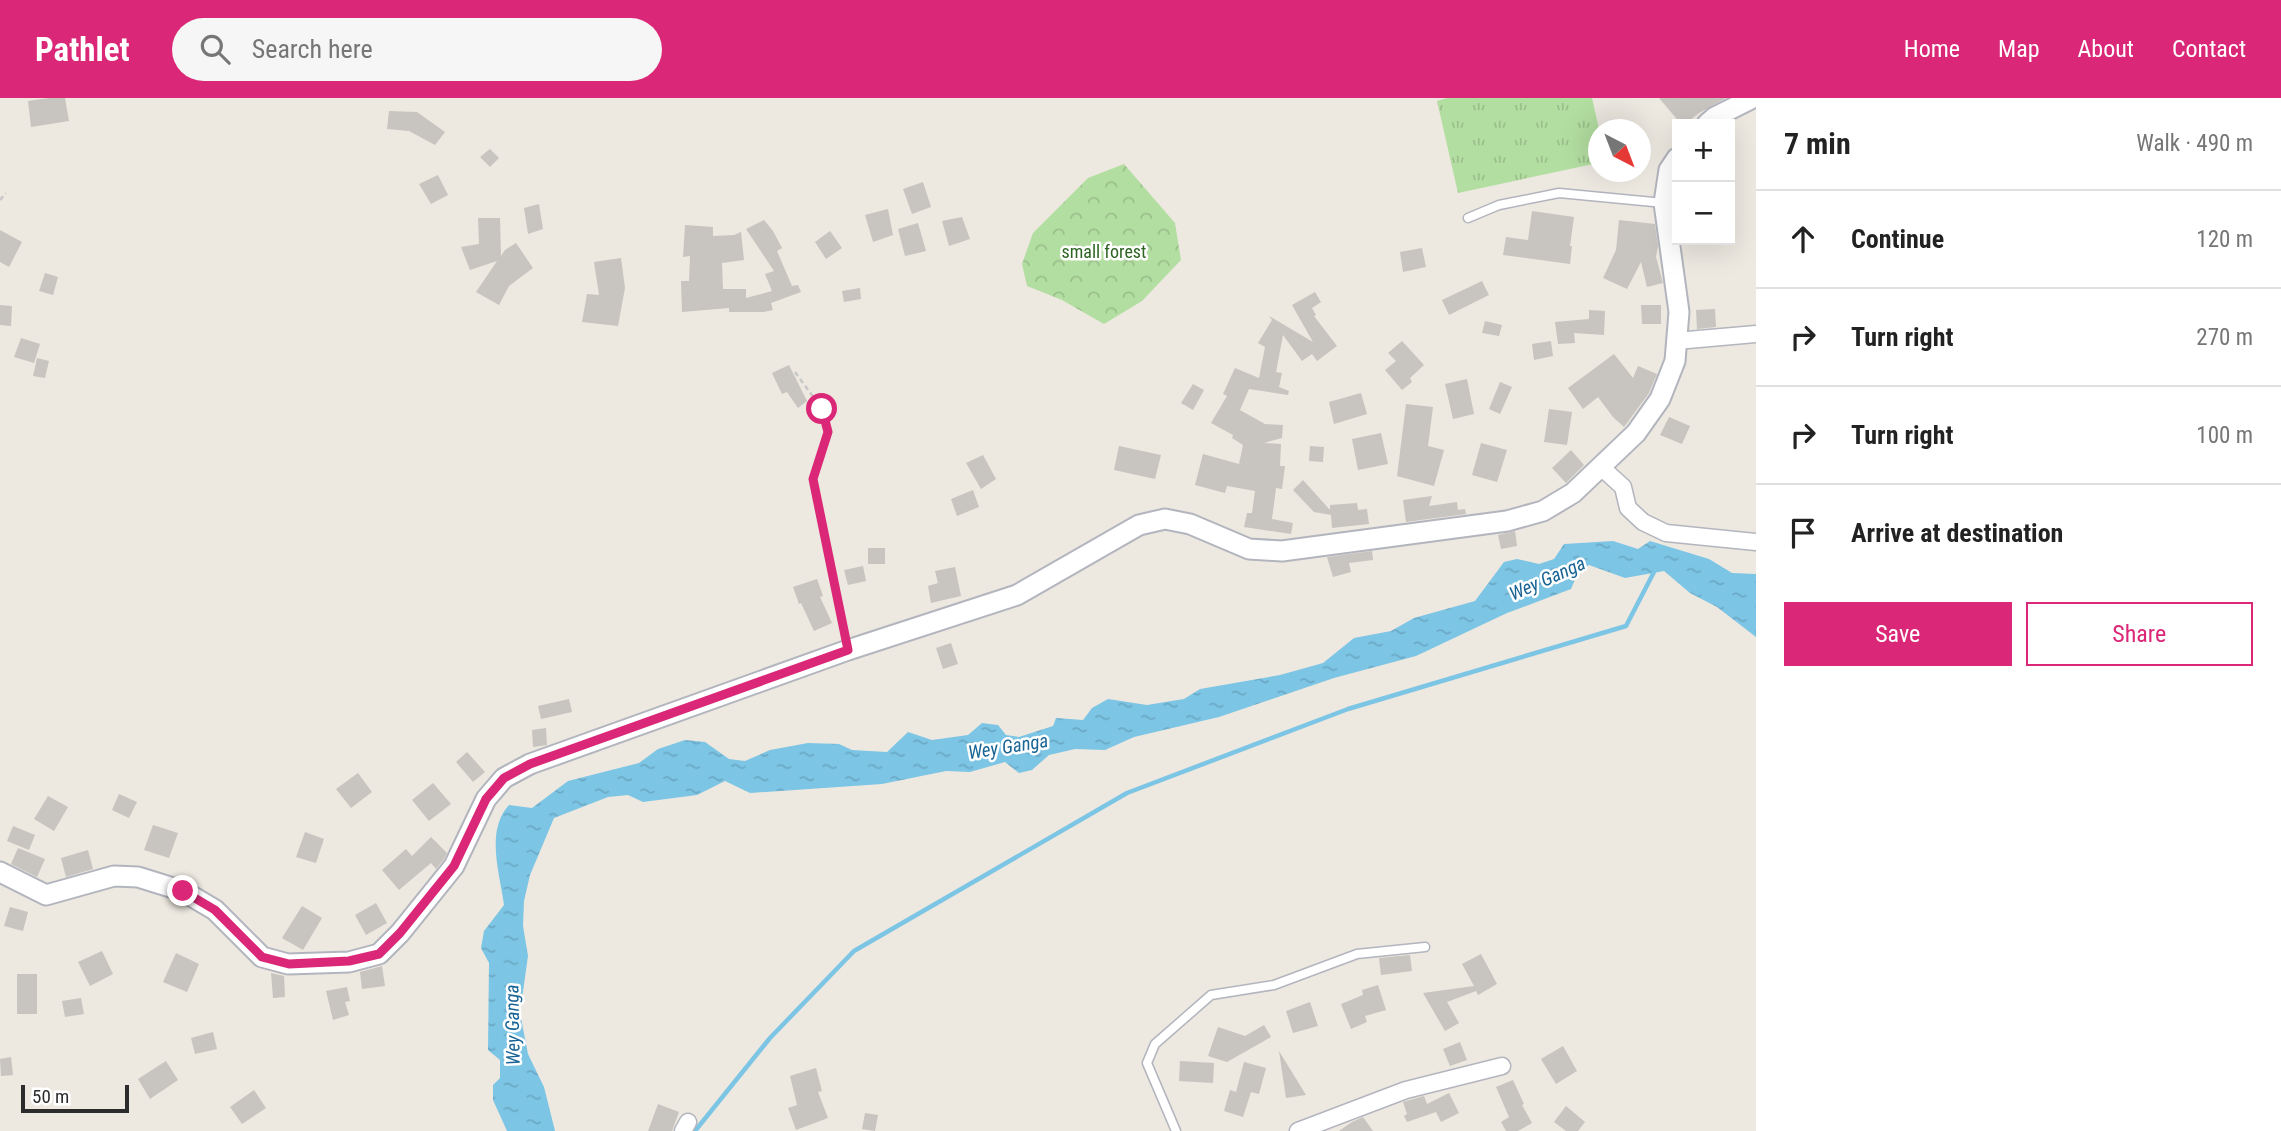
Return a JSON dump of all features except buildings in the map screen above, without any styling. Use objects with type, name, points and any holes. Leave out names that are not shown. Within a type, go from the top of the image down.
[{"type":"street","points":[[1713,119],[1753,98]]},
{"type":"street","points":[[0,872],[46,895],[114,876],[138,877],[183,891],[215,910],[262,957],[289,964],[349,961],[379,954],[400,933],[454,866],[486,799],[504,778],[530,764],[848,650],[1017,595],[1139,525],[1166,519],[1189,524],[1249,549],[1282,551],[1507,521],[1543,511],[1573,493],[1636,433],[1660,399],[1675,361],[1679,312],[1664,203],[1672,166]]},
{"type":"street","points":[[1676,341],[1756,334]]},
{"type":"street","points":[[1601,467],[1623,487],[1628,508],[1643,522],[1666,533],[1756,542]]},
{"type":"street","points":[[1298,1131],[1406,1090],[1502,1066]]},
{"type":"lane","points":[[1468,218],[1499,205],[1559,193],[1664,203]]},
{"type":"lane","points":[[1176,1131],[1147,1063],[1155,1044],[1211,995],[1274,985],[1357,954],[1425,947]]},
{"type":"path","points":[[0,200],[6,193]]},
{"type":"path","points":[[796,372],[822,409],[828,432],[813,479],[848,650]]},
{"type":"green space","points":[[1447,98],[1592,98],[1597,119],[1588,119],[1588,165],[1458,193],[1437,101]]},
{"type":"green space","name":"small forest","points":[[1124,164],[1175,223],[1181,260],[1142,301],[1104,324],[1062,300],[1027,286],[1022,264],[1033,233],[1088,178]]},
{"type":"water","name":"Wey Ganga","points":[[1613,541],[1638,549],[1650,541],[1709,559],[1732,573],[1756,574],[1756,637],[1717,607],[1690,593],[1664,571],[1625,578],[1589,565],[1578,572],[1571,589],[1507,613],[1416,656],[1334,678],[1219,717],[1134,737],[1105,750],[1075,749],[1049,755],[1032,770],[1019,773],[1005,762],[970,772],[946,771],[882,784],[750,793],[725,781],[697,795],[643,802],[628,795],[608,797],[554,818],[530,875],[524,901],[523,926],[528,956],[520,1013],[528,1054],[544,1087],[555,1131],[507,1131],[493,1100],[493,1085],[500,1078],[500,1060],[488,1050],[489,963],[481,948],[484,931],[504,905],[497,867],[496,840],[502,815],[509,805],[532,808],[568,781],[639,763],[658,749],[685,740],[705,742],[729,759],[745,761],[770,750],[808,743],[839,744],[852,750],[887,752],[908,732],[932,740],[968,735],[982,723],[998,725],[1006,735],[1019,737],[1053,726],[1056,718],[1083,720],[1092,708],[1108,699],[1147,705],[1184,699],[1200,689],[1280,675],[1323,663],[1354,638],[1391,631],[1414,618],[1475,601],[1504,562],[1517,559],[1539,564],[1554,559],[1564,544]]},
{"type":"waterway","points":[[695,1131],[770,1038],[854,951],[1127,793],[1348,709],[1626,626],[1655,570]]},
{"type":"route","points":[[183,891],[215,910],[262,957],[289,964],[349,961],[379,954],[400,933],[454,866],[486,799],[504,778],[530,764],[848,650],[813,479],[828,432],[822,409]]}]
